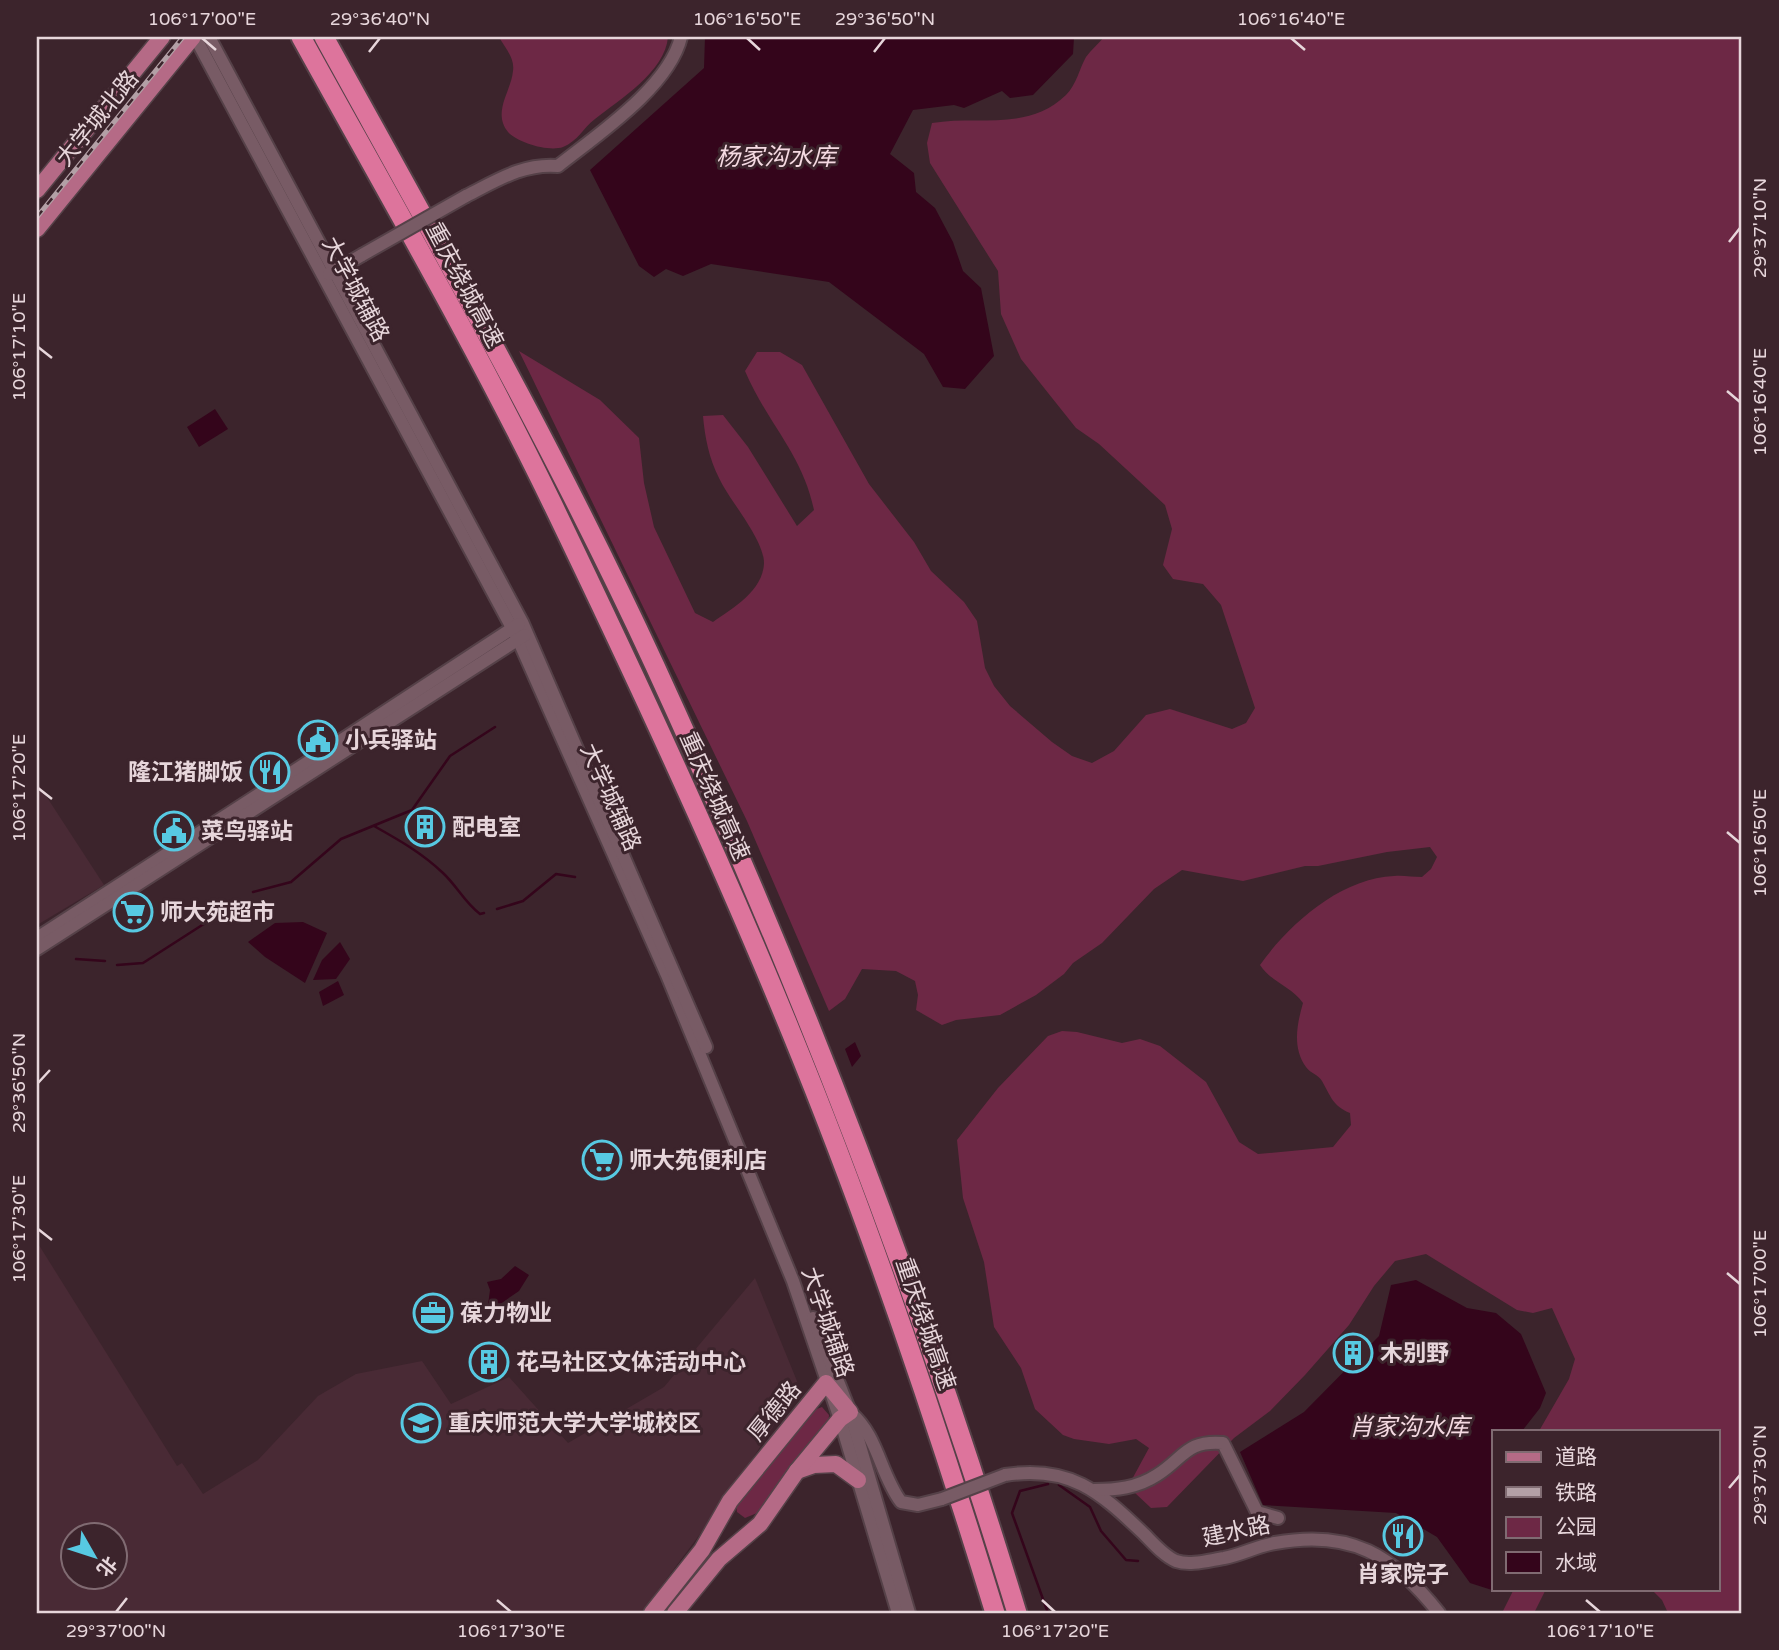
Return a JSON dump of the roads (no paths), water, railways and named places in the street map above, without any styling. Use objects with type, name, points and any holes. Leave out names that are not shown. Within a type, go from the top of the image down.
[{"type":"highway","name":"重庆绕城高速","points":[[301,37],[457,320],[550,499],[715,854],[792,1035],[880,1265],[995,1613]]},
{"type":"highway","name":"重庆绕城高速","points":[[324,37],[468,300],[566,489],[653,663],[728,831],[811,1027],[898,1257],[1017,1613]]},
{"type":"main road","name":"大学城北路","points":[[37,190],[162,37]]},
{"type":"main road","name":"大学城北路","points":[[37,229],[194,37]]},
{"type":"main road","name":"厚德路","points":[[652,1613],[702,1550],[730,1501],[826,1383],[845,1416]]},
{"type":"main road","points":[[675,1613],[719,1559],[760,1524],[797,1471],[845,1416]]},
{"type":"main road","points":[[797,1471],[836,1464],[858,1480]]},
{"type":"street","name":"大学城辅路","points":[[194,37],[330,274]]},
{"type":"street","name":"大学城辅路","points":[[209,37],[330,274],[520,630],[674,970],[845,1416],[909,1613]]},
{"type":"street","points":[[330,274],[466,196],[520,169],[543,165],[558,166],[623,114],[672,62],[681,37]]},
{"type":"street","name":"大学城辅路","points":[[520,630],[793,1281],[826,1383]]},
{"type":"street","points":[[37,938],[520,630]]},
{"type":"street","points":[[37,949],[520,630]]},
{"type":"street","name":"大学城辅路","points":[[845,1416],[858,1480],[898,1613]]},
{"type":"street","name":"建水路","points":[[845,1416],[865,1425],[893,1491],[901,1502],[918,1505],[942,1499],[1005,1475],[1031,1471],[1052,1474],[1074,1479],[1093,1490],[1175,1560],[1186,1563],[1235,1556],[1272,1544],[1339,1541],[1366,1549],[1395,1566],[1439,1613]]},
{"type":"street","points":[[1093,1490],[1116,1490],[1138,1485],[1158,1474],[1191,1446],[1223,1443],[1257,1512],[1278,1518]]},
{"type":"water","name":"杨家沟水库","points":[[705,37],[1074,37],[1073,54],[1033,95],[1010,98],[1002,91],[964,108],[954,105],[913,110],[890,154],[914,173],[916,192],[935,208],[953,242],[963,271],[981,288],[994,356],[965,389],[943,387],[924,354],[829,282],[711,264],[683,276],[666,269],[654,277],[639,266],[590,170],[704,68]]},
{"type":"water","points":[[215,409],[228,429],[199,447],[187,427]]},
{"type":"water","points":[[303,922],[327,933],[305,983],[265,957],[248,942],[275,923]]},
{"type":"water","points":[[340,942],[350,959],[336,979],[313,980],[322,960]]},
{"type":"water","points":[[338,981],[344,995],[323,1006],[319,992]]},
{"type":"water","points":[[855,1042],[861,1056],[852,1067],[845,1049]]},
{"type":"water","points":[[515,1266],[529,1275],[519,1291],[493,1309],[488,1305],[490,1290],[487,1282],[501,1279]]},
{"type":"water","name":"肖家沟水库","points":[[1416,1280],[1467,1308],[1496,1313],[1521,1334],[1546,1393],[1540,1408],[1523,1430],[1492,1430],[1492,1590],[1497,1590],[1495,1591],[1470,1583],[1437,1537],[1396,1513],[1263,1505],[1240,1452],[1304,1412],[1379,1336],[1391,1285]]},
{"type":"waterway","points":[[253,892],[291,882],[341,839],[412,810],[450,756],[495,727]]},
{"type":"waterway","points":[[374,826],[427,859],[448,878],[475,910],[480,914],[484,913]]},
{"type":"waterway","points":[[497,909],[523,901],[556,874],[575,877]]},
{"type":"waterway","points":[[117,965],[143,963],[224,911]]},
{"type":"waterway","points":[[76,959],[105,961]]},
{"type":"waterway","points":[[1048,1484],[1020,1491],[1012,1513],[1048,1613]]},
{"type":"waterway","points":[[1059,1485],[1090,1507],[1101,1531],[1126,1560],[1138,1561]]},
{"type":"railway","points":[[37,217],[183,37]]},
{"type":"place","name":"小兵驿站","points":[[318,740]]},
{"type":"place","name":"隆江猪脚饭","points":[[270,772]]},
{"type":"place","name":"配电室","points":[[425,827]]},
{"type":"place","name":"菜鸟驿站","points":[[174,831]]},
{"type":"place","name":"师大苑超市","points":[[133,912]]},
{"type":"place","name":"师大苑便利店","points":[[602,1160]]},
{"type":"place","name":"葆力物业","points":[[433,1313]]},
{"type":"place","name":"木别野","points":[[1353,1353]]},
{"type":"place","name":"花马社区文体活动中心","points":[[489,1362]]},
{"type":"place","name":"重庆师范大学大学城校区","points":[[421,1423]]},
{"type":"place","name":"肖家院子","points":[[1403,1536]]}]
